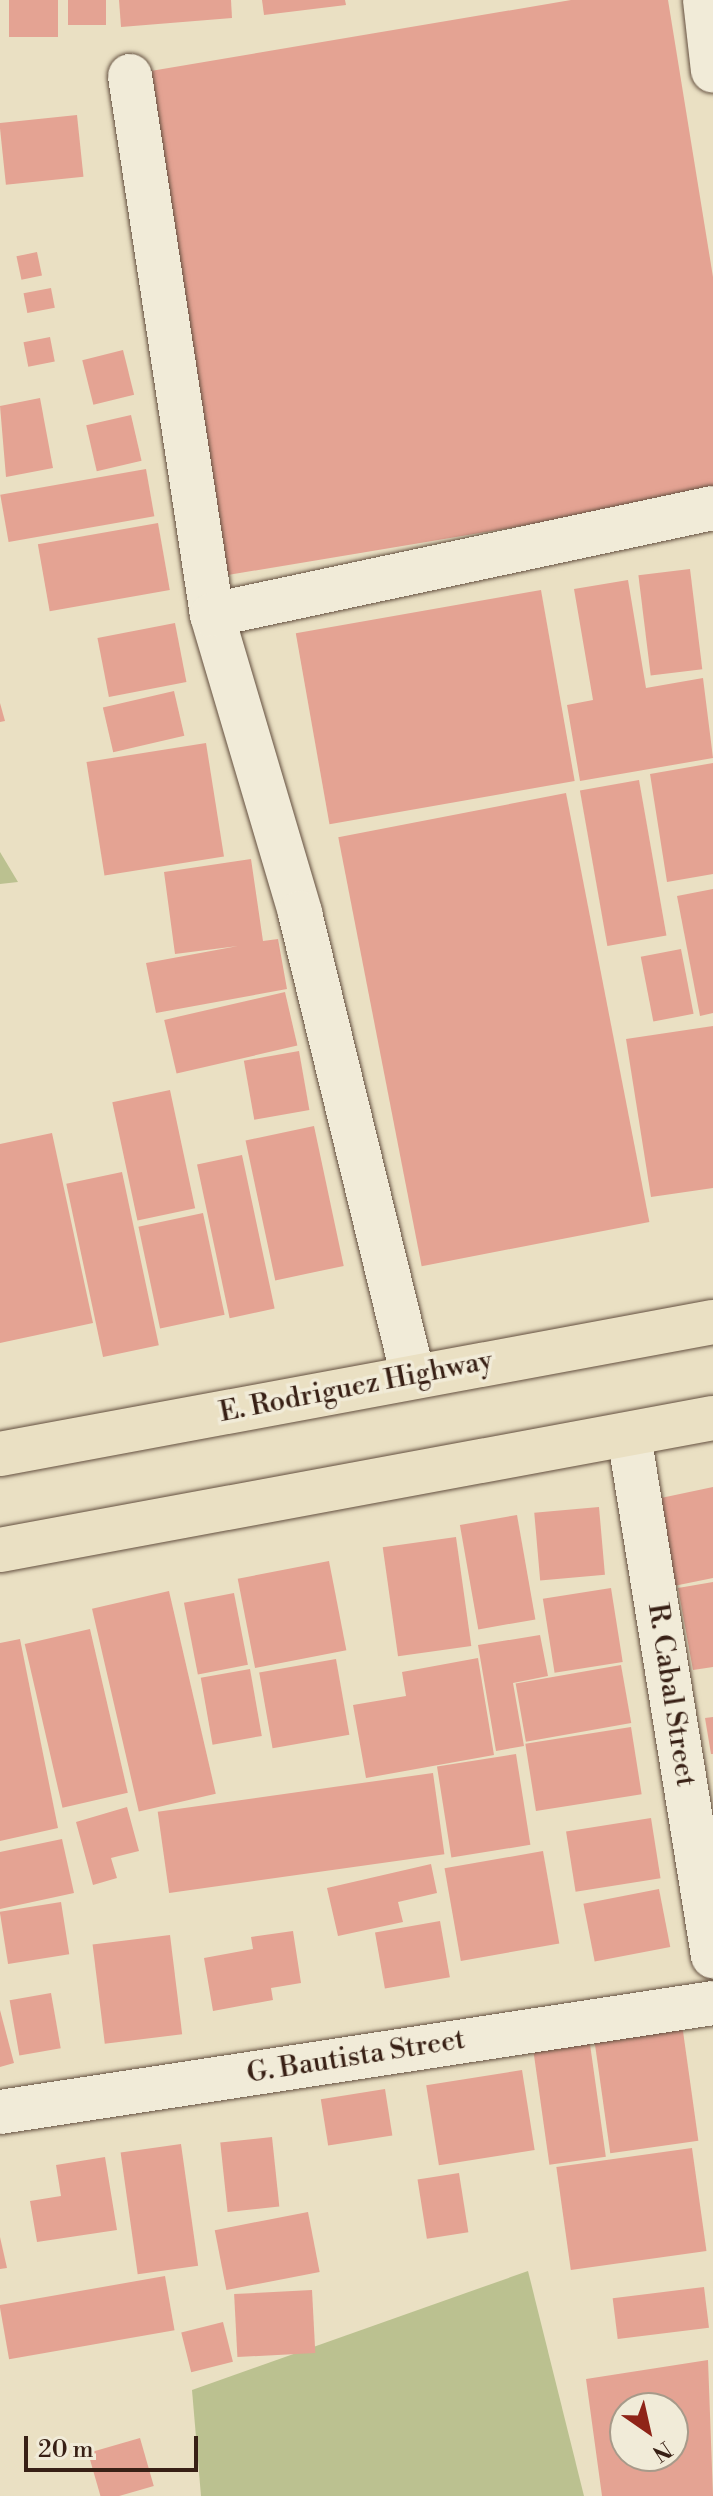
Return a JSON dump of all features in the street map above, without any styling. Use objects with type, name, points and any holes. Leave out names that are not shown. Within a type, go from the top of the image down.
[{"type":"main road","name":"E. Rodriguez Highway","points":[[0,1454],[713,1322]]},
{"type":"main road","points":[[0,1550],[713,1418]]},
{"type":"street","points":[[705,0],[713,71]]},
{"type":"street","points":[[130,76],[212,615],[300,913],[413,1376]]},
{"type":"street","points":[[212,615],[713,508]]},
{"type":"street","name":"R. Cabal Street","points":[[629,1435],[713,1956]]},
{"type":"street","name":"G. Bautista Street","points":[[0,2112],[713,2003]]},
{"type":"green space","points":[[0,852],[18,882],[0,884]]},
{"type":"green space","points":[[528,2271],[584,2496],[201,2496],[192,2390]]},
{"type":"building","points":[[9,0],[58,0],[58,37],[9,37]]},
{"type":"building","points":[[68,0],[106,0],[106,25],[68,25]]},
{"type":"building","points":[[119,0],[231,0],[232,18],[121,27]]},
{"type":"building","points":[[262,0],[345,0],[346,5],[264,15]]},
{"type":"building","points":[[571,0],[668,0],[713,277],[713,494],[216,577],[133,74]]},
{"type":"building","points":[[77,115],[83,177],[6,185],[0,123]]},
{"type":"building","points":[[37,252],[42,275],[21,280],[16,256]]},
{"type":"building","points":[[51,288],[55,308],[27,313],[24,293]]},
{"type":"building","points":[[50,337],[55,362],[28,367],[23,342]]},
{"type":"building","points":[[123,350],[134,395],[93,405],[82,360]]},
{"type":"building","points":[[40,398],[53,468],[6,477],[0,406]]},
{"type":"building","points":[[131,415],[142,461],[97,471],[86,425]]},
{"type":"building","points":[[146,469],[154,516],[9,542],[0,495]]},
{"type":"building","points":[[158,523],[170,590],[50,611],[38,544]]},
{"type":"building","points":[[690,569],[702,669],[651,676],[638,575]]},
{"type":"building","points":[[628,580],[646,688],[703,678],[713,758],[580,781],[567,705],[593,700],[574,589]]},
{"type":"building","points":[[541,590],[575,781],[329,824],[296,633]]},
{"type":"building","points":[[175,623],[186,682],[109,697],[97,638]]},
{"type":"building","points":[[174,691],[184,736],[113,752],[103,707]]},
{"type":"building","points":[[0,703],[5,721],[0,722]]},
{"type":"building","points":[[206,743],[224,857],[104,876],[86,762]]},
{"type":"building","points":[[713,763],[713,874],[667,882],[650,774]]},
{"type":"building","points":[[639,780],[666,936],[607,946],[580,790]]},
{"type":"building","points":[[566,793],[649,1222],[422,1266],[338,837]]},
{"type":"building","points":[[251,859],[263,941],[278,939],[287,989],[156,1013],[146,963],[238,946],[175,954],[164,872]]},
{"type":"building","points":[[713,889],[713,1013],[700,1016],[677,896]]},
{"type":"building","points":[[681,949],[694,1014],[653,1022],[641,957]]},
{"type":"building","points":[[285,992],[297,1046],[177,1073],[164,1020]]},
{"type":"building","points":[[713,1026],[713,1188],[651,1197],[626,1039]]},
{"type":"building","points":[[299,1051],[309,1110],[254,1120],[244,1061]]},
{"type":"building","points":[[170,1090],[195,1208],[137,1221],[112,1102]]},
{"type":"building","points":[[314,1126],[344,1266],[275,1280],[246,1141]]},
{"type":"building","points":[[52,1133],[93,1323],[0,1343],[0,1144]]},
{"type":"building","points":[[242,1155],[275,1309],[230,1318],[197,1165]]},
{"type":"building","points":[[122,1172],[159,1345],[103,1357],[66,1184]]},
{"type":"building","points":[[203,1213],[225,1315],[160,1328],[138,1227]]},
{"type":"building","points":[[713,1487],[713,1578],[659,1589],[642,1502]]},
{"type":"building","points":[[599,1507],[605,1575],[540,1580],[534,1513]]},
{"type":"building","points":[[517,1515],[535,1619],[478,1629],[460,1525]]},
{"type":"building","points":[[456,1537],[471,1646],[398,1656],[383,1547]]},
{"type":"building","points":[[329,1561],[346,1650],[255,1668],[238,1579]]},
{"type":"building","points":[[713,1582],[713,1667],[693,1670],[678,1588]]},
{"type":"building","points":[[611,1588],[623,1662],[555,1673],[543,1599]]},
{"type":"building","points":[[169,1591],[216,1794],[139,1811],[92,1609]]},
{"type":"building","points":[[234,1593],[248,1665],[198,1674],[184,1603]]},
{"type":"building","points":[[90,1629],[128,1793],[63,1808],[25,1644]]},
{"type":"building","points":[[540,1635],[548,1676],[513,1683],[524,1746],[496,1751],[478,1645]]},
{"type":"building","points":[[20,1639],[58,1828],[0,1841],[0,1643]]},
{"type":"building","points":[[478,1658],[494,1755],[366,1778],[353,1705],[406,1696],[402,1672]]},
{"type":"building","points":[[336,1659],[349,1735],[273,1748],[259,1673]]},
{"type":"building","points":[[621,1665],[631,1723],[526,1742],[516,1684]]},
{"type":"building","points":[[250,1669],[262,1736],[213,1745],[201,1678]]},
{"type":"building","points":[[713,1717],[713,1754],[711,1754],[705,1718]]},
{"type":"building","points":[[631,1727],[642,1794],[536,1811],[525,1744]]},
{"type":"building","points":[[516,1754],[530,1845],[451,1857],[437,1767]]},
{"type":"building","points":[[433,1773],[444,1854],[169,1893],[158,1812]]},
{"type":"building","points":[[127,1807],[139,1851],[111,1858],[117,1878],[93,1885],[76,1822]]},
{"type":"building","points":[[651,1818],[661,1878],[576,1892],[566,1831]]},
{"type":"building","points":[[62,1839],[74,1893],[0,1909],[0,1852]]},
{"type":"building","points":[[543,1851],[559,1944],[461,1961],[445,1868]]},
{"type":"building","points":[[431,1864],[437,1893],[398,1902],[403,1922],[338,1936],[327,1888]]},
{"type":"building","points":[[659,1889],[670,1947],[595,1962],[583,1904]]},
{"type":"building","points":[[61,1902],[69,1954],[8,1964],[0,1912]]},
{"type":"building","points":[[440,1921],[450,1977],[385,1989],[375,1932]]},
{"type":"building","points":[[293,1931],[301,1983],[271,1988],[273,2000],[213,2011],[204,1958],[253,1949],[251,1937]]},
{"type":"building","points":[[170,1935],[182,2034],[105,2044],[93,1945]]},
{"type":"building","points":[[51,1993],[61,2048],[19,2055],[10,2000]]},
{"type":"building","points":[[0,2010],[14,2063],[0,2067]]},
{"type":"building","points":[[681,2017],[698,2141],[610,2153],[593,2029]]},
{"type":"building","points":[[589,2037],[606,2157],[549,2165],[533,2045]]},
{"type":"building","points":[[522,2070],[535,2150],[439,2165],[426,2085]]},
{"type":"building","points":[[385,2089],[392,2135],[328,2146],[321,2099]]},
{"type":"building","points":[[272,2137],[279,2207],[228,2212],[220,2142]]},
{"type":"building","points":[[181,2144],[198,2266],[138,2274],[121,2152]]},
{"type":"building","points":[[692,2148],[706,2251],[571,2270],[556,2167]]},
{"type":"building","points":[[105,2157],[117,2230],[37,2242],[30,2201],[61,2196],[56,2165]]},
{"type":"building","points":[[459,2173],[468,2232],[427,2239],[418,2180]]},
{"type":"building","points":[[308,2212],[320,2272],[226,2290],[215,2230]]},
{"type":"building","points":[[0,2237],[7,2268],[0,2269]]},
{"type":"building","points":[[165,2276],[175,2330],[9,2359],[0,2305]]},
{"type":"building","points":[[704,2287],[709,2328],[618,2339],[613,2298]]},
{"type":"building","points":[[312,2290],[315,2353],[237,2357],[234,2294]]},
{"type":"building","points":[[223,2322],[233,2362],[191,2372],[181,2332]]},
{"type":"building","points":[[708,2360],[713,2496],[602,2496],[586,2379]]},
{"type":"building","points":[[140,2438],[154,2486],[119,2496],[100,2496],[88,2453]]}]
